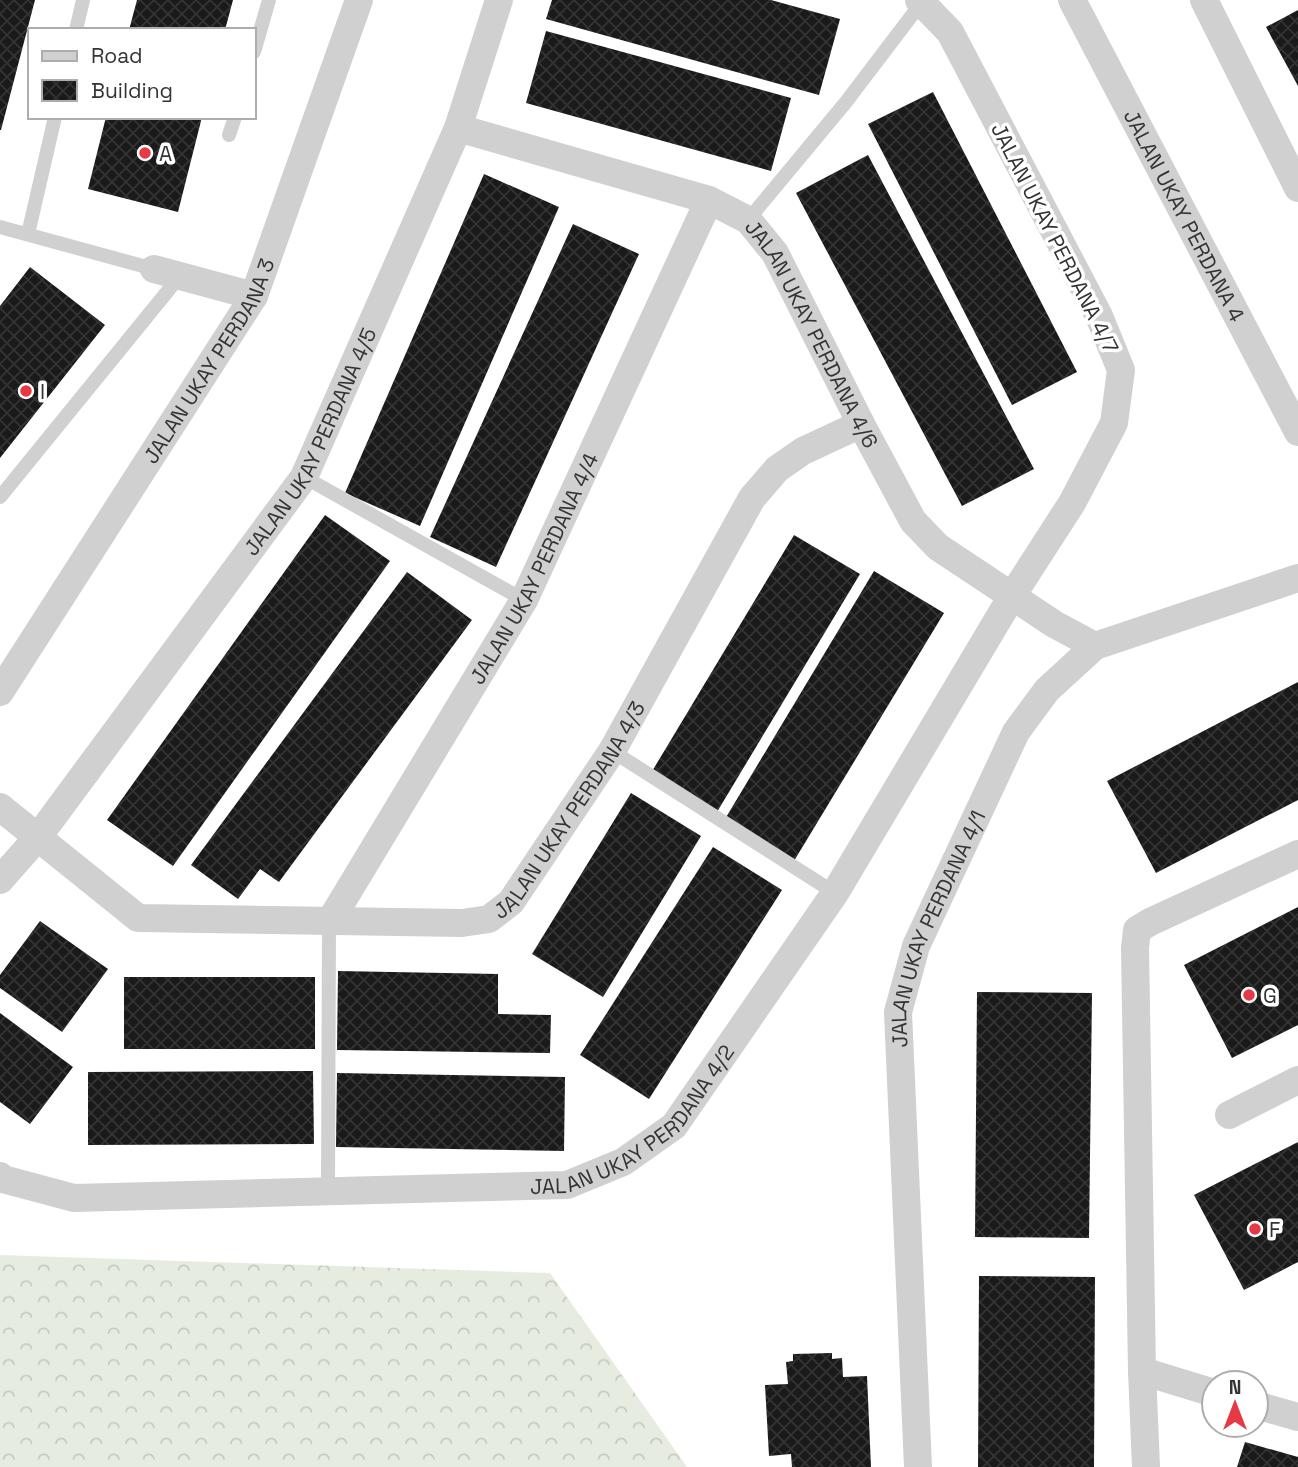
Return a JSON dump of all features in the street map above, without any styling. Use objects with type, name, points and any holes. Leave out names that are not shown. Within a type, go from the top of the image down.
[{"type":"street","name":"JALAN UKAY PERDANA 3","points":[[0,691],[254,296],[359,0]]},
{"type":"street","name":"JALAN UKAY PERDANA 4/5","points":[[38,837],[304,477],[458,128],[499,0]]},
{"type":"street","name":"JALAN UKAY PERDANA 4","points":[[1072,0],[1298,432]]},
{"type":"street","points":[[1204,0],[1298,188]]},
{"type":"street","name":"JALAN UKAY PERDANA 4/7","points":[[920,1],[950,33],[1099,316],[1121,370],[1114,423],[1072,503],[1012,596]]},
{"type":"street","name":"JALAN UKAY PERDANA 4/6","points":[[458,128],[709,200],[748,220],[775,253],[861,425],[913,521],[938,547],[1054,624],[1095,646]]},
{"type":"street","name":"JALAN UKAY PERDANA 4/4","points":[[329,923],[524,600],[709,200]]},
{"type":"street","points":[[167,272],[254,296]]},
{"type":"street","name":"JALAN UKAY PERDANA 4/3","points":[[0,807],[138,918],[329,923],[462,923],[489,919],[511,902],[612,751],[752,498],[777,469],[803,451],[861,425]]},
{"type":"street","name":"JALAN UKAY PERDANA 4/1","points":[[918,1467],[898,1012],[916,946],[1016,732],[1047,690],[1095,646],[1298,578]]},
{"type":"street","name":"JALAN UKAY PERDANA 4/2","points":[[0,1176],[74,1198],[568,1185],[623,1162],[674,1126],[835,893],[1012,596]]},
{"type":"street","points":[[0,880],[38,837]]},
{"type":"street","points":[[1146,1467],[1142,1371],[1135,948],[1137,930],[1298,854]]},
{"type":"street","points":[[1230,1115],[1298,1080]]},
{"type":"street","points":[[1142,1371],[1200,1389]]},
{"type":"street","points":[[1270,1409],[1298,1417]]},
{"type":"lane","points":[[76,28],[83,0]]},
{"type":"lane","points":[[256,45],[269,0]]},
{"type":"lane","points":[[748,220],[846,102],[920,1]]},
{"type":"lane","points":[[28,234],[55,119]]},
{"type":"lane","points":[[229,135],[234,119]]},
{"type":"lane","points":[[0,227],[167,272],[0,497]]},
{"type":"lane","points":[[304,477],[524,600]]},
{"type":"lane","points":[[612,751],[835,893]]},
{"type":"lane","points":[[328,1191],[329,923]]},
{"type":"green space","points":[[0,1255],[550,1273],[687,1467],[0,1467]]},
{"type":"building","points":[[0,0],[35,0],[1,130],[0,130]]},
{"type":"building","points":[[137,0],[233,0],[226,28],[130,28]]},
{"type":"building","points":[[552,0],[771,0],[840,19],[819,95],[546,19]]},
{"type":"building","points":[[1298,10],[1298,86],[1266,27]]},
{"type":"building","points":[[546,31],[791,98],[771,171],[526,103]]},
{"type":"building","points":[[933,92],[1077,372],[1012,405],[868,124]]},
{"type":"building","name":"A","points":[[106,119],[201,119],[178,212],[88,189]]},
{"type":"building","points":[[868,155],[1034,469],[962,506],[796,193]]},
{"type":"building","points":[[484,174],[559,207],[420,526],[345,493]]},
{"type":"building","points":[[573,224],[639,254],[496,567],[430,537]]},
{"type":"building","name":"I","points":[[30,267],[105,325],[0,458],[0,306]]},
{"type":"building","points":[[325,515],[390,561],[173,866],[107,820]]},
{"type":"building","points":[[794,535],[860,574],[717,812],[651,773]]},
{"type":"building","points":[[874,571],[944,613],[794,861],[725,819]]},
{"type":"building","points":[[407,572],[472,620],[279,882],[260,869],[238,899],[191,865]]},
{"type":"building","points":[[1298,682],[1298,800],[1156,873],[1107,781]]},
{"type":"building","points":[[631,793],[701,836],[603,997],[532,954]]},
{"type":"building","points":[[713,847],[782,890],[649,1099],[580,1055]]},
{"type":"building","name":"G","points":[[1298,907],[1298,1025],[1232,1058],[1184,965]]},
{"type":"building","points":[[40,921],[108,969],[62,1032],[0,988],[0,975]]},
{"type":"building","points":[[338,971],[498,974],[498,1014],[551,1015],[550,1053],[337,1050]]},
{"type":"building","points":[[124,977],[315,977],[315,1049],[124,1049]]},
{"type":"building","points":[[977,992],[1092,993],[1089,1238],[975,1237]]},
{"type":"building","points":[[0,1013],[73,1067],[30,1124],[0,1102]]},
{"type":"building","points":[[313,1071],[314,1144],[88,1145],[88,1072]]},
{"type":"building","points":[[337,1073],[565,1077],[564,1151],[336,1147]]},
{"type":"building","name":"F","points":[[1298,1142],[1298,1262],[1244,1290],[1194,1195]]},
{"type":"building","points":[[979,1276],[1095,1277],[1094,1467],[978,1467]]},
{"type":"building","points":[[832,1353],[832,1359],[842,1358],[843,1377],[867,1376],[871,1467],[792,1467],[791,1454],[769,1456],[765,1385],[788,1384],[786,1362],[793,1361],[793,1354]]},
{"type":"building","points":[[1245,1442],[1298,1457],[1298,1467],[1237,1467]]},
{"type":"place","name":"A","points":[[145,153]]},
{"type":"place","name":"I","points":[[26,391]]},
{"type":"place","name":"G","points":[[1249,995]]},
{"type":"place","name":"F","points":[[1255,1229]]}]
